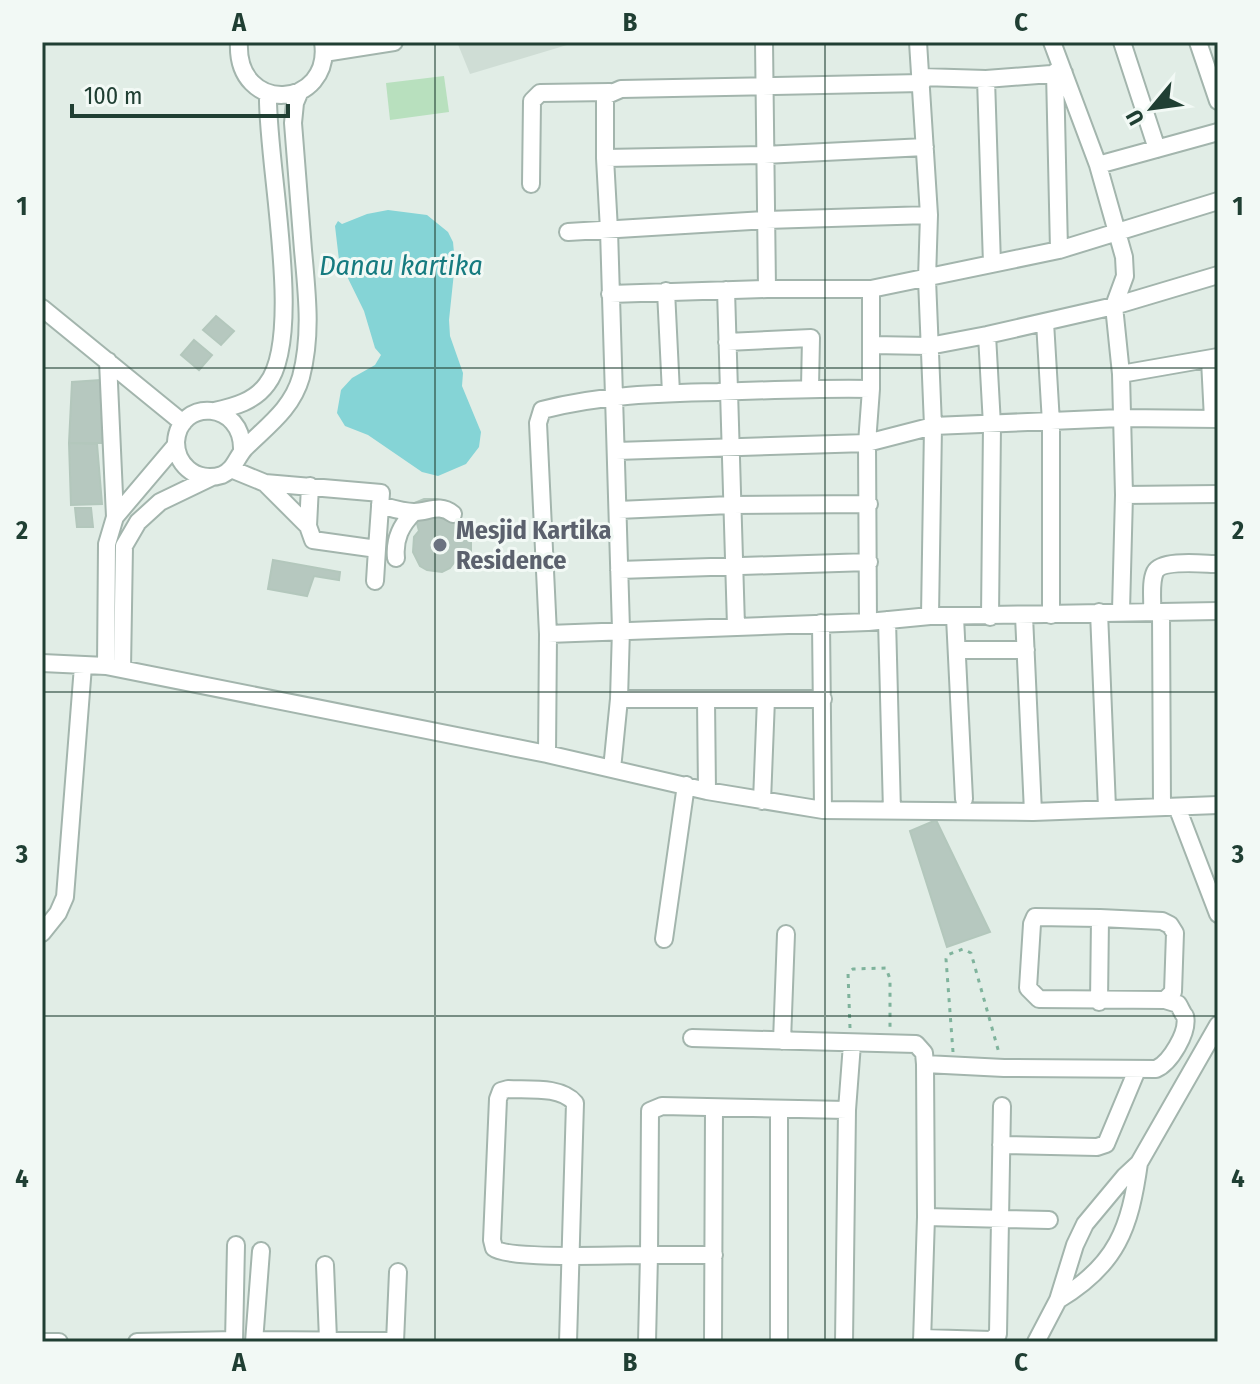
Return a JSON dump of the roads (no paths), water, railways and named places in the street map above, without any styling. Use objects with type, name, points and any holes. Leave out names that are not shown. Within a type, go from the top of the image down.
[{"type":"street","points":[[239,42],[238,58],[243,74],[254,86],[268,94],[285,96],[313,82],[322,68],[324,48],[394,42]]},
{"type":"street","points":[[764,42],[767,289]]},
{"type":"street","points":[[918,42],[929,215],[927,279],[933,426],[930,616]]},
{"type":"street","points":[[1052,42],[1060,73],[1098,165],[1124,257],[1125,276],[1114,306],[1121,374],[1124,495],[1121,611]]},
{"type":"street","points":[[1122,42],[1157,149]]},
{"type":"street","points":[[1198,42],[1218,101]]},
{"type":"street","points":[[531,184],[532,101],[540,93],[986,79],[1060,73]]},
{"type":"street","points":[[1059,250],[1060,73]]},
{"type":"street","points":[[986,79],[992,264]]},
{"type":"street","points":[[114,667],[124,546],[138,522],[160,502],[231,469],[242,451],[276,420],[291,401],[300,379],[310,328],[293,123],[300,91]]},
{"type":"street","points":[[610,92],[603,102],[621,629],[619,699],[612,769]]},
{"type":"street","points":[[212,477],[192,473],[184,466],[176,445],[178,433],[183,423],[202,411],[237,406],[267,384],[275,369],[283,328],[283,259],[267,125],[268,94]]},
{"type":"street","points":[[1098,165],[1218,132]]},
{"type":"street","points":[[605,158],[764,155],[925,147]]},
{"type":"street","points":[[610,294],[871,289],[1059,250],[1218,201]]},
{"type":"street","points":[[568,232],[766,220],[929,215]]},
{"type":"street","points":[[872,345],[929,346],[987,335],[1114,306],[1218,275]]},
{"type":"street","points":[[868,622],[867,443],[871,389],[871,289]]},
{"type":"street","points":[[726,290],[736,626]]},
{"type":"street","points":[[666,291],[671,393]]},
{"type":"street","points":[[42,308],[183,423]]},
{"type":"street","points":[[1045,322],[1051,423],[1051,615]]},
{"type":"street","points":[[987,335],[992,425],[990,617]]},
{"type":"street","points":[[727,342],[811,338],[810,387]]},
{"type":"street","points":[[616,451],[867,443],[933,426],[1121,418],[1216,419],[1214,358],[1121,374]]},
{"type":"street","points":[[108,361],[115,517],[107,544],[114,667]]},
{"type":"street","points":[[547,754],[548,634],[539,415],[542,410],[614,397],[671,393],[810,387],[871,389]]},
{"type":"street","points":[[214,411],[234,422],[243,441],[242,451]]},
{"type":"street","points":[[115,517],[176,445]]},
{"type":"street","points":[[231,469],[265,483],[381,493],[375,581]]},
{"type":"street","points":[[265,483],[308,526]]},
{"type":"street","points":[[310,486],[308,526],[313,540],[377,549]]},
{"type":"street","points":[[1124,495],[1218,494]]},
{"type":"street","points":[[618,510],[869,504]]},
{"type":"street","points":[[380,505],[414,512],[446,509],[453,514]]},
{"type":"street","points":[[396,558],[395,544],[400,531],[414,512]]},
{"type":"street","points":[[619,570],[869,562]]},
{"type":"street","points":[[1218,564],[1170,564],[1159,567],[1154,575],[1165,807],[1190,844],[1218,914]]},
{"type":"street","points":[[548,634],[868,622],[930,616],[1218,611]]},
{"type":"street","points":[[1099,612],[1107,808]]},
{"type":"street","points":[[1024,616],[1033,812]]},
{"type":"street","points":[[955,617],[964,799]]},
{"type":"street","points":[[887,620],[892,811]]},
{"type":"street","points":[[821,623],[823,810]]},
{"type":"street","points":[[957,650],[1026,650]]},
{"type":"street","points":[[42,663],[114,667],[547,754],[707,791],[823,810],[1033,812],[1218,805]]},
{"type":"street","points":[[42,933],[58,913],[65,897],[83,666]]},
{"type":"street","points":[[619,699],[823,699]]},
{"type":"street","points":[[762,801],[766,699]]},
{"type":"street","points":[[706,700],[707,791]]},
{"type":"street","points":[[664,939],[686,785]]},
{"type":"street","points":[[925,1064],[1137,1070],[1156,1069],[1171,1058],[1185,1026],[1185,1016],[1178,1004],[1165,1000],[1099,1002],[1039,999],[1028,988],[1035,917],[1162,921],[1170,925],[1175,933],[1174,980],[1173,992],[1165,1000]]},
{"type":"street","points":[[1099,1002],[1100,918]]},
{"type":"street","points":[[782,1041],[786,934]]},
{"type":"street","points":[[1036,1342],[1058,1300],[1085,1224],[1139,1163],[1218,1025]]},
{"type":"street","points":[[692,1038],[919,1045],[925,1064],[926,1217],[922,1340],[991,1340],[998,1334],[1002,1106]]},
{"type":"street","points":[[844,1342],[847,1110],[852,1044]]},
{"type":"street","points":[[1001,1145],[1097,1147],[1106,1144],[1137,1070]]},
{"type":"street","points":[[568,1342],[570,1255],[575,1103],[568,1095],[559,1093],[501,1091],[498,1099],[493,1208],[494,1248],[505,1253],[570,1255],[714,1255]]},
{"type":"street","points":[[647,1342],[650,1111],[662,1106],[847,1110]]},
{"type":"street","points":[[713,1342],[714,1108]]},
{"type":"street","points":[[779,1110],[779,1342]]},
{"type":"street","points":[[1058,1300],[1086,1280],[1114,1251],[1126,1228],[1139,1163]]},
{"type":"street","points":[[926,1217],[1049,1220]]},
{"type":"street","points":[[137,1342],[234,1341],[236,1245]]},
{"type":"street","points":[[261,1251],[254,1341],[395,1341],[398,1272]]},
{"type":"street","points":[[325,1265],[328,1339]]},
{"type":"street","points":[[42,1342],[59,1342]]},
{"type":"water","name":"Danau kartika","points":[[388,210],[427,215],[448,232],[453,242],[455,263],[450,336],[463,373],[462,386],[481,432],[479,447],[466,464],[438,476],[422,472],[368,435],[345,426],[337,413],[341,390],[352,378],[375,365],[381,355],[375,348],[364,311],[339,260],[335,226],[338,221],[342,224]]},
{"type":"place","name":"Mesjid Kartika Residence","points":[[440,545]]}]
